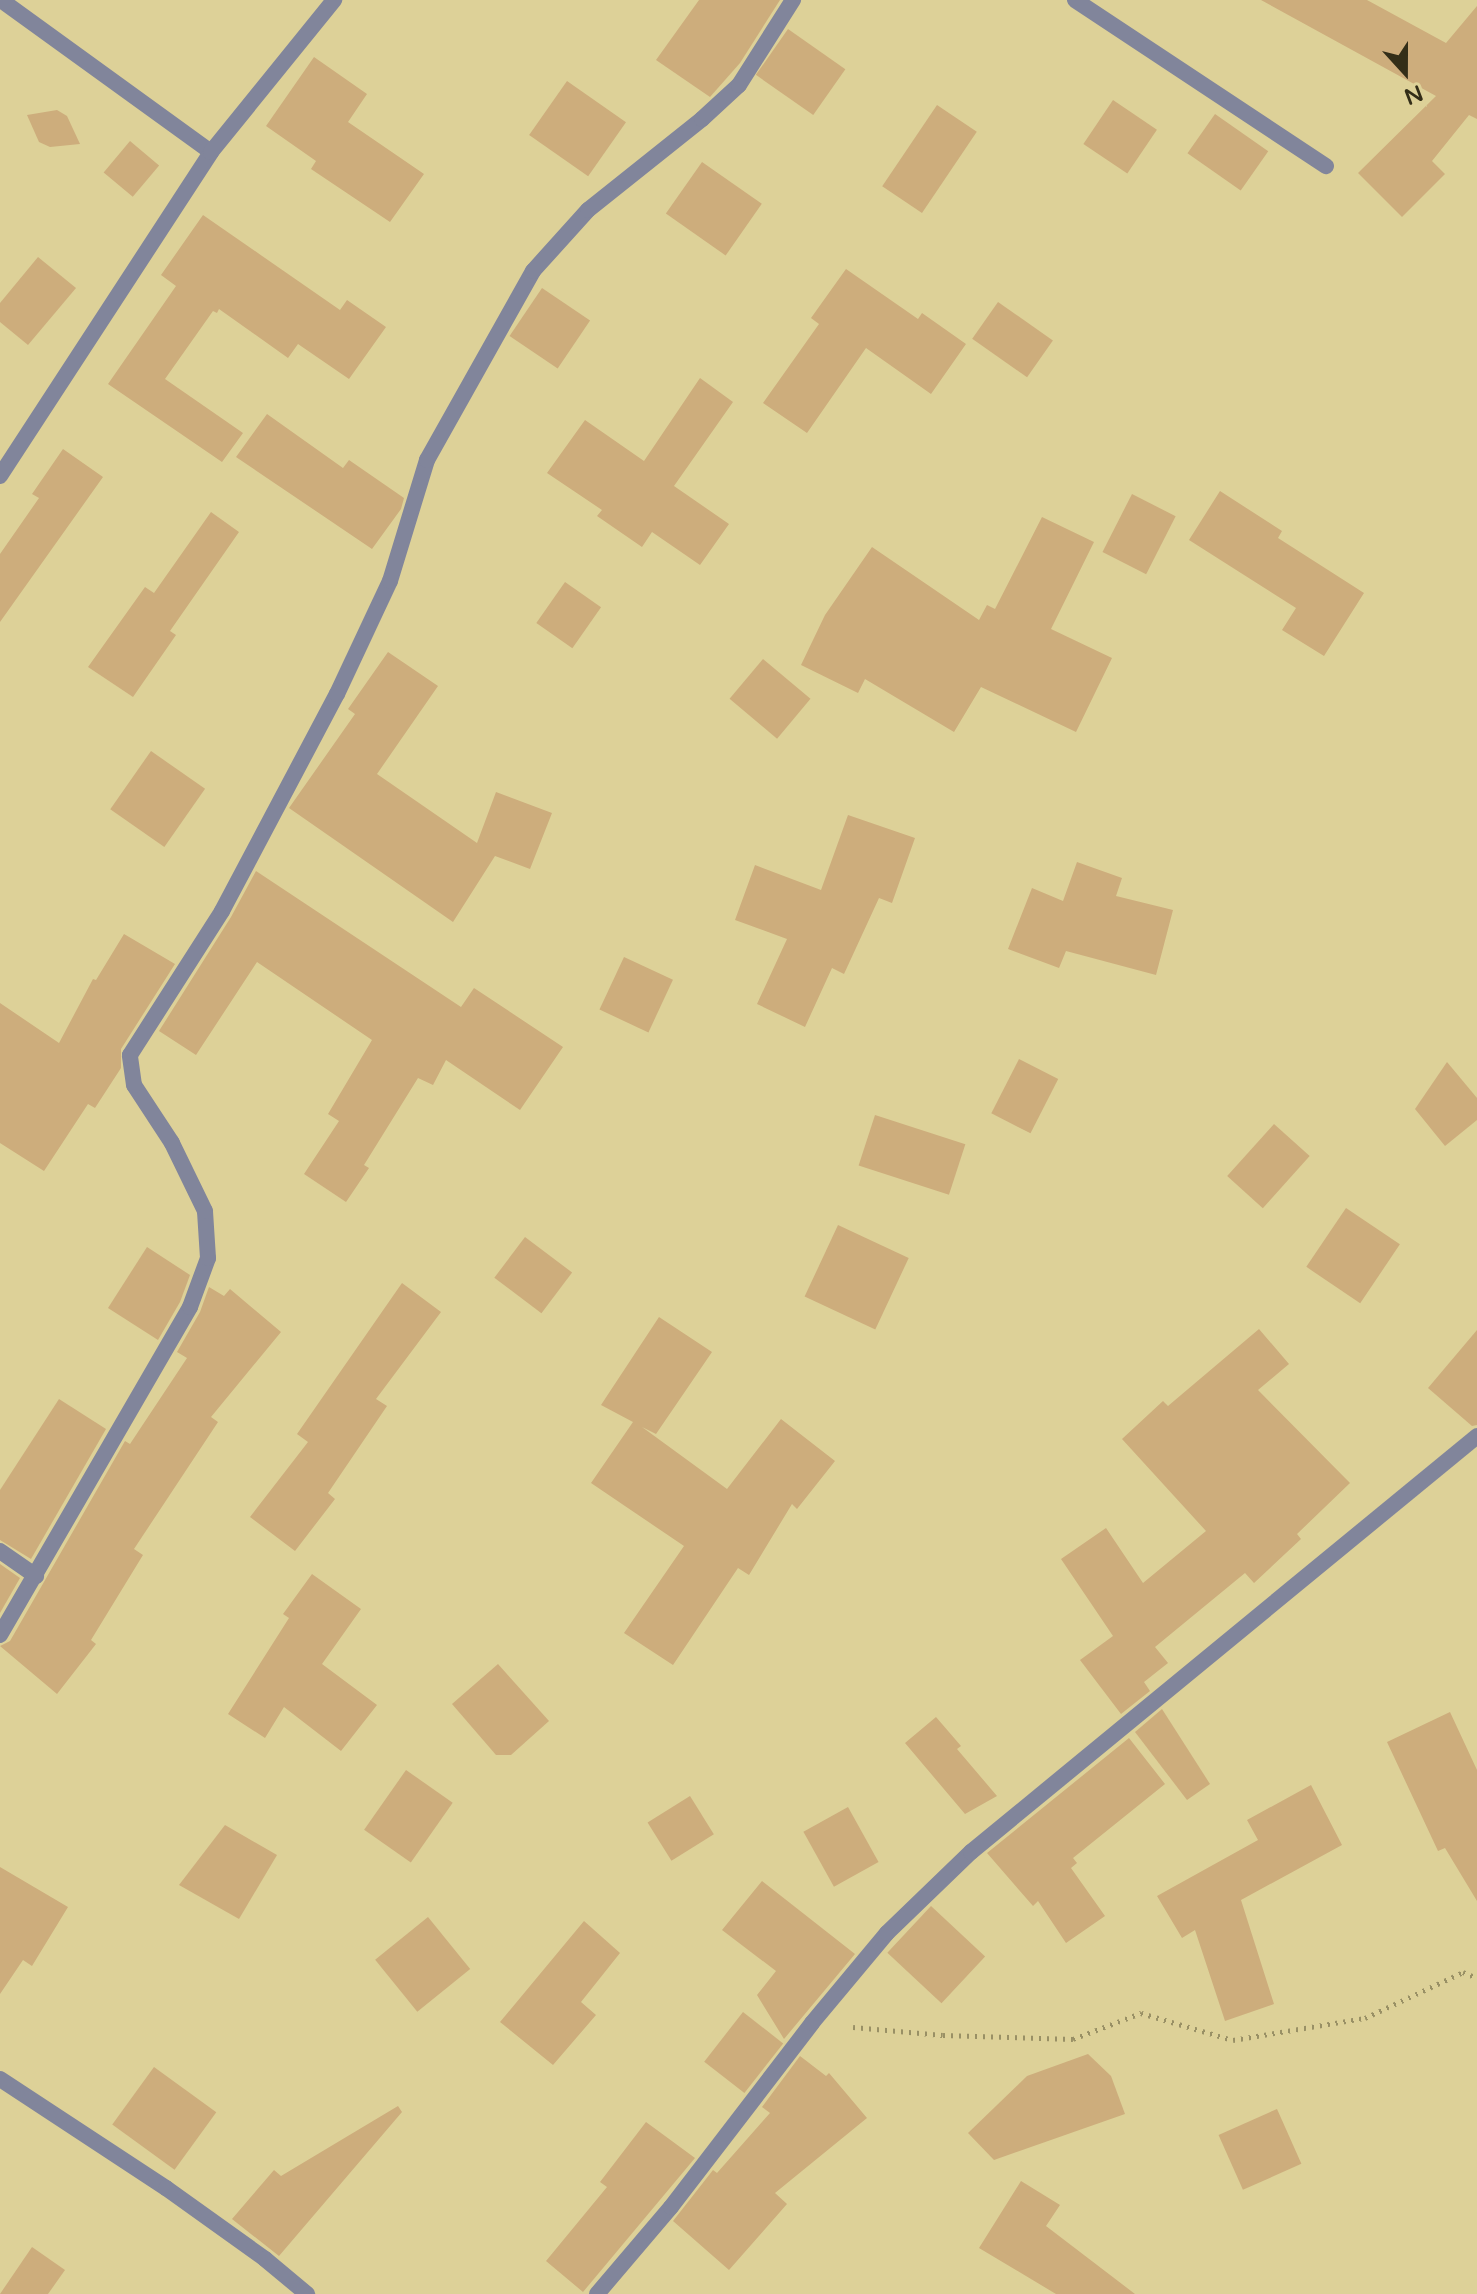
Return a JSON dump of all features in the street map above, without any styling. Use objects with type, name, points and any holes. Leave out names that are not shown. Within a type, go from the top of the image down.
[{"type":"street","points":[[1,0],[211,152]]},
{"type":"street","points":[[0,476],[211,152],[334,0]]},
{"type":"street","points":[[0,1635],[190,1307],[208,1258],[205,1211],[172,1143],[134,1085],[130,1055],[222,911],[337,694],[390,581],[427,460],[533,271],[588,210],[702,119],[739,85],[793,0]]},
{"type":"street","points":[[1075,0],[1326,166]]},
{"type":"street","points":[[597,2294],[671,2207],[812,2023],[887,1933],[971,1852],[1477,1436]]},
{"type":"street","points":[[0,1551],[36,1576]]},
{"type":"street","points":[[0,2079],[166,2188],[265,2259],[307,2294]]},
{"type":"path","points":[[812,2023],[943,2035],[1073,2039],[1141,2013],[1233,2040],[1365,2018],[1463,1972],[1477,1978]]},
{"type":"building","points":[[699,0],[780,0],[740,63],[710,97],[656,60]]},
{"type":"building","points":[[1261,0],[1367,0],[1446,43],[1477,6],[1477,119],[1469,115],[1432,161],[1445,174],[1402,217],[1358,173],[1436,96]]},
{"type":"building","points":[[788,29],[845,69],[813,115],[756,75]]},
{"type":"building","points":[[314,57],[367,94],[348,122],[424,174],[390,222],[311,169],[316,161],[266,126]]},
{"type":"building","points":[[567,81],[626,122],[588,176],[529,135]]},
{"type":"building","points":[[1113,100],[1157,130],[1127,174],[1083,144]]},
{"type":"building","points":[[937,105],[977,132],[922,213],[882,186]]},
{"type":"building","points":[[57,110],[67,116],[80,144],[50,147],[39,142],[27,115]]},
{"type":"building","points":[[1215,114],[1268,151],[1241,191],[1187,153]]},
{"type":"building","points":[[130,141],[159,165],[133,197],[104,172]]},
{"type":"building","points":[[702,162],[762,204],[726,255],[666,214]]},
{"type":"building","points":[[203,215],[340,310],[347,300],[386,327],[349,379],[298,344],[288,358],[219,309],[217,313],[213,311],[165,379],[243,433],[222,462],[108,384],[176,286],[161,275]]},
{"type":"building","points":[[38,257],[76,288],[28,345],[0,322],[0,303]]},
{"type":"building","points":[[846,269],[918,319],[922,313],[966,344],[931,394],[866,348],[807,433],[763,403],[819,324],[811,318]]},
{"type":"building","points":[[542,288],[590,320],[558,369],[510,336]]},
{"type":"building","points":[[998,302],[1053,340],[1027,377],[972,339]]},
{"type":"building","points":[[700,378],[733,402],[674,486],[729,524],[700,565],[652,532],[642,547],[597,516],[602,510],[547,473],[585,420],[644,461]]},
{"type":"building","points":[[267,414],[343,468],[349,460],[404,498],[401,509],[372,549],[236,457]]},
{"type":"building","points":[[63,449],[103,477],[0,622],[0,554],[39,498],[32,494]]},
{"type":"building","points":[[1220,491],[1282,531],[1278,538],[1364,593],[1324,656],[1282,630],[1296,608],[1189,540]]},
{"type":"building","points":[[1132,494],[1176,516],[1146,574],[1102,552]]},
{"type":"building","points":[[211,512],[239,532],[170,631],[176,635],[133,697],[88,667],[145,587],[154,593]]},
{"type":"building","points":[[1042,517],[1094,542],[1051,629],[1112,658],[1076,732],[981,687],[954,732],[865,679],[858,693],[801,665],[825,615],[872,547],[979,620],[987,605],[995,609]]},
{"type":"building","points":[[565,582],[601,607],[572,648],[536,623]]},
{"type":"building","points":[[388,652],[438,686],[377,774],[477,843],[496,792],[552,813],[530,869],[495,856],[453,922],[289,808],[355,714],[348,709]]},
{"type":"building","points":[[763,659],[810,699],[777,739],[730,699]]},
{"type":"building","points":[[151,751],[205,789],[164,847],[110,809]]},
{"type":"building","points":[[848,815],[915,838],[892,903],[879,898],[844,974],[832,968],[805,1027],[757,1004],[787,939],[735,920],[755,865],[821,890]]},
{"type":"building","points":[[1077,862],[1122,878],[1116,896],[1173,910],[1156,975],[1066,951],[1059,968],[1008,949],[1032,888],[1063,901]]},
{"type":"building","points":[[256,871],[461,1007],[474,988],[563,1047],[520,1110],[446,1060],[433,1085],[418,1078],[364,1165],[369,1168],[346,1202],[304,1174],[339,1121],[328,1114],[372,1040],[257,962],[196,1055],[159,1031],[231,917]]},
{"type":"building","points":[[124,934],[175,964],[121,1049],[121,1068],[95,1108],[88,1104],[44,1171],[0,1143],[0,1003],[59,1043],[93,979],[96,980]]},
{"type":"building","points":[[624,957],[673,980],[648,1032],[599,1010]]},
{"type":"building","points":[[1019,1059],[1058,1079],[1031,1133],[991,1113]]},
{"type":"building","points":[[1447,1062],[1477,1098],[1477,1120],[1445,1146],[1415,1109]]},
{"type":"building","points":[[875,1115],[965,1144],[949,1195],[859,1165]]},
{"type":"building","points":[[1274,1124],[1310,1156],[1263,1208],[1227,1176]]},
{"type":"building","points":[[1346,1208],[1400,1244],[1360,1303],[1306,1267]]},
{"type":"building","points":[[838,1225],[909,1258],[875,1330],[805,1297]]},
{"type":"building","points":[[525,1237],[572,1273],[541,1313],[494,1278]]},
{"type":"building","points":[[147,1247],[190,1275],[180,1302],[158,1340],[108,1308]]},
{"type":"building","points":[[402,1283],[441,1312],[376,1399],[387,1406],[328,1493],[335,1499],[295,1551],[250,1517],[308,1442],[297,1434]]},
{"type":"building","points":[[209,1287],[224,1296],[230,1289],[281,1332],[211,1417],[218,1422],[134,1549],[143,1555],[91,1640],[96,1644],[57,1694],[0,1646],[10,1641],[125,1441],[130,1444],[187,1358],[177,1352],[200,1312]]},
{"type":"building","points":[[659,1317],[712,1352],[656,1434],[642,1427],[727,1489],[781,1419],[835,1461],[797,1509],[792,1504],[749,1575],[738,1568],[673,1665],[624,1633],[684,1546],[591,1483],[633,1422],[601,1405]]},
{"type":"building","points":[[1259,1329],[1289,1364],[1258,1390],[1350,1483],[1297,1534],[1301,1539],[1254,1583],[1245,1573],[1155,1647],[1168,1663],[1144,1682],[1150,1691],[1121,1714],[1080,1660],[1113,1636],[1061,1559],[1106,1528],[1143,1583],[1206,1531],[1122,1439],[1163,1401],[1168,1406]]},
{"type":"building","points":[[1477,1330],[1477,1425],[1472,1426],[1428,1388]]},
{"type":"building","points":[[59,1399],[106,1429],[31,1559],[0,1540],[0,1490]]},
{"type":"building","points":[[0,1564],[20,1578],[0,1613]]},
{"type":"building","points":[[312,1574],[361,1609],[322,1664],[377,1705],[341,1751],[284,1707],[265,1738],[228,1714],[289,1618],[283,1614]]},
{"type":"building","points":[[498,1664],[549,1721],[511,1755],[496,1755],[452,1704]]},
{"type":"building","points":[[1162,1709],[1210,1784],[1187,1800],[1135,1732]]},
{"type":"building","points":[[1450,1712],[1477,1770],[1477,1901],[1445,1848],[1438,1851],[1387,1742]]},
{"type":"building","points":[[936,1717],[961,1746],[957,1749],[997,1796],[965,1814],[905,1743]]},
{"type":"building","points":[[1129,1738],[1165,1784],[1073,1858],[1077,1863],[1071,1868],[1105,1916],[1066,1943],[1038,1901],[1033,1906],[987,1853]]},
{"type":"building","points":[[406,1770],[453,1803],[411,1862],[364,1830]]},
{"type":"building","points":[[1311,1785],[1342,1845],[1241,1900],[1274,2004],[1225,2021],[1195,1930],[1182,1938],[1157,1896],[1258,1840],[1247,1820]]},
{"type":"building","points":[[690,1796],[714,1834],[671,1861],[648,1822]]},
{"type":"building","points":[[848,1807],[879,1862],[834,1887],[803,1832]]},
{"type":"building","points":[[225,1825],[277,1855],[239,1919],[179,1885]]},
{"type":"building","points":[[0,1867],[68,1907],[32,1966],[23,1960],[0,1994]]},
{"type":"building","points":[[762,1881],[855,1954],[784,2039],[757,1995],[776,1971],[722,1930]]},
{"type":"building","points":[[931,1906],[985,1956],[941,2003],[887,1953]]},
{"type":"building","points":[[428,1917],[470,1969],[417,2012],[375,1960]]},
{"type":"building","points":[[584,1921],[620,1953],[581,2002],[596,2015],[553,2065],[500,2022]]},
{"type":"building","points":[[743,2012],[783,2043],[744,2093],[704,2062]]},
{"type":"building","points":[[1088,2054],[1111,2076],[1125,2114],[994,2160],[968,2133],[1027,2076]]},
{"type":"building","points":[[800,2056],[826,2076],[829,2073],[867,2118],[775,2193],[787,2204],[729,2270],[673,2221],[713,2170],[717,2173],[770,2113],[762,2107]]},
{"type":"building","points":[[154,2067],[216,2112],[175,2170],[112,2124]]},
{"type":"building","points":[[398,2106],[402,2112],[279,2256],[232,2219],[274,2170],[281,2176]]},
{"type":"building","points":[[1277,2109],[1301,2164],[1243,2190],[1219,2135]]},
{"type":"building","points":[[646,2122],[695,2158],[583,2292],[546,2261],[607,2187],[600,2182]]},
{"type":"building","points":[[1021,2181],[1060,2205],[1046,2226],[1135,2294],[1056,2294],[979,2248]]},
{"type":"building","points":[[32,2247],[65,2270],[48,2294],[0,2294]]}]
